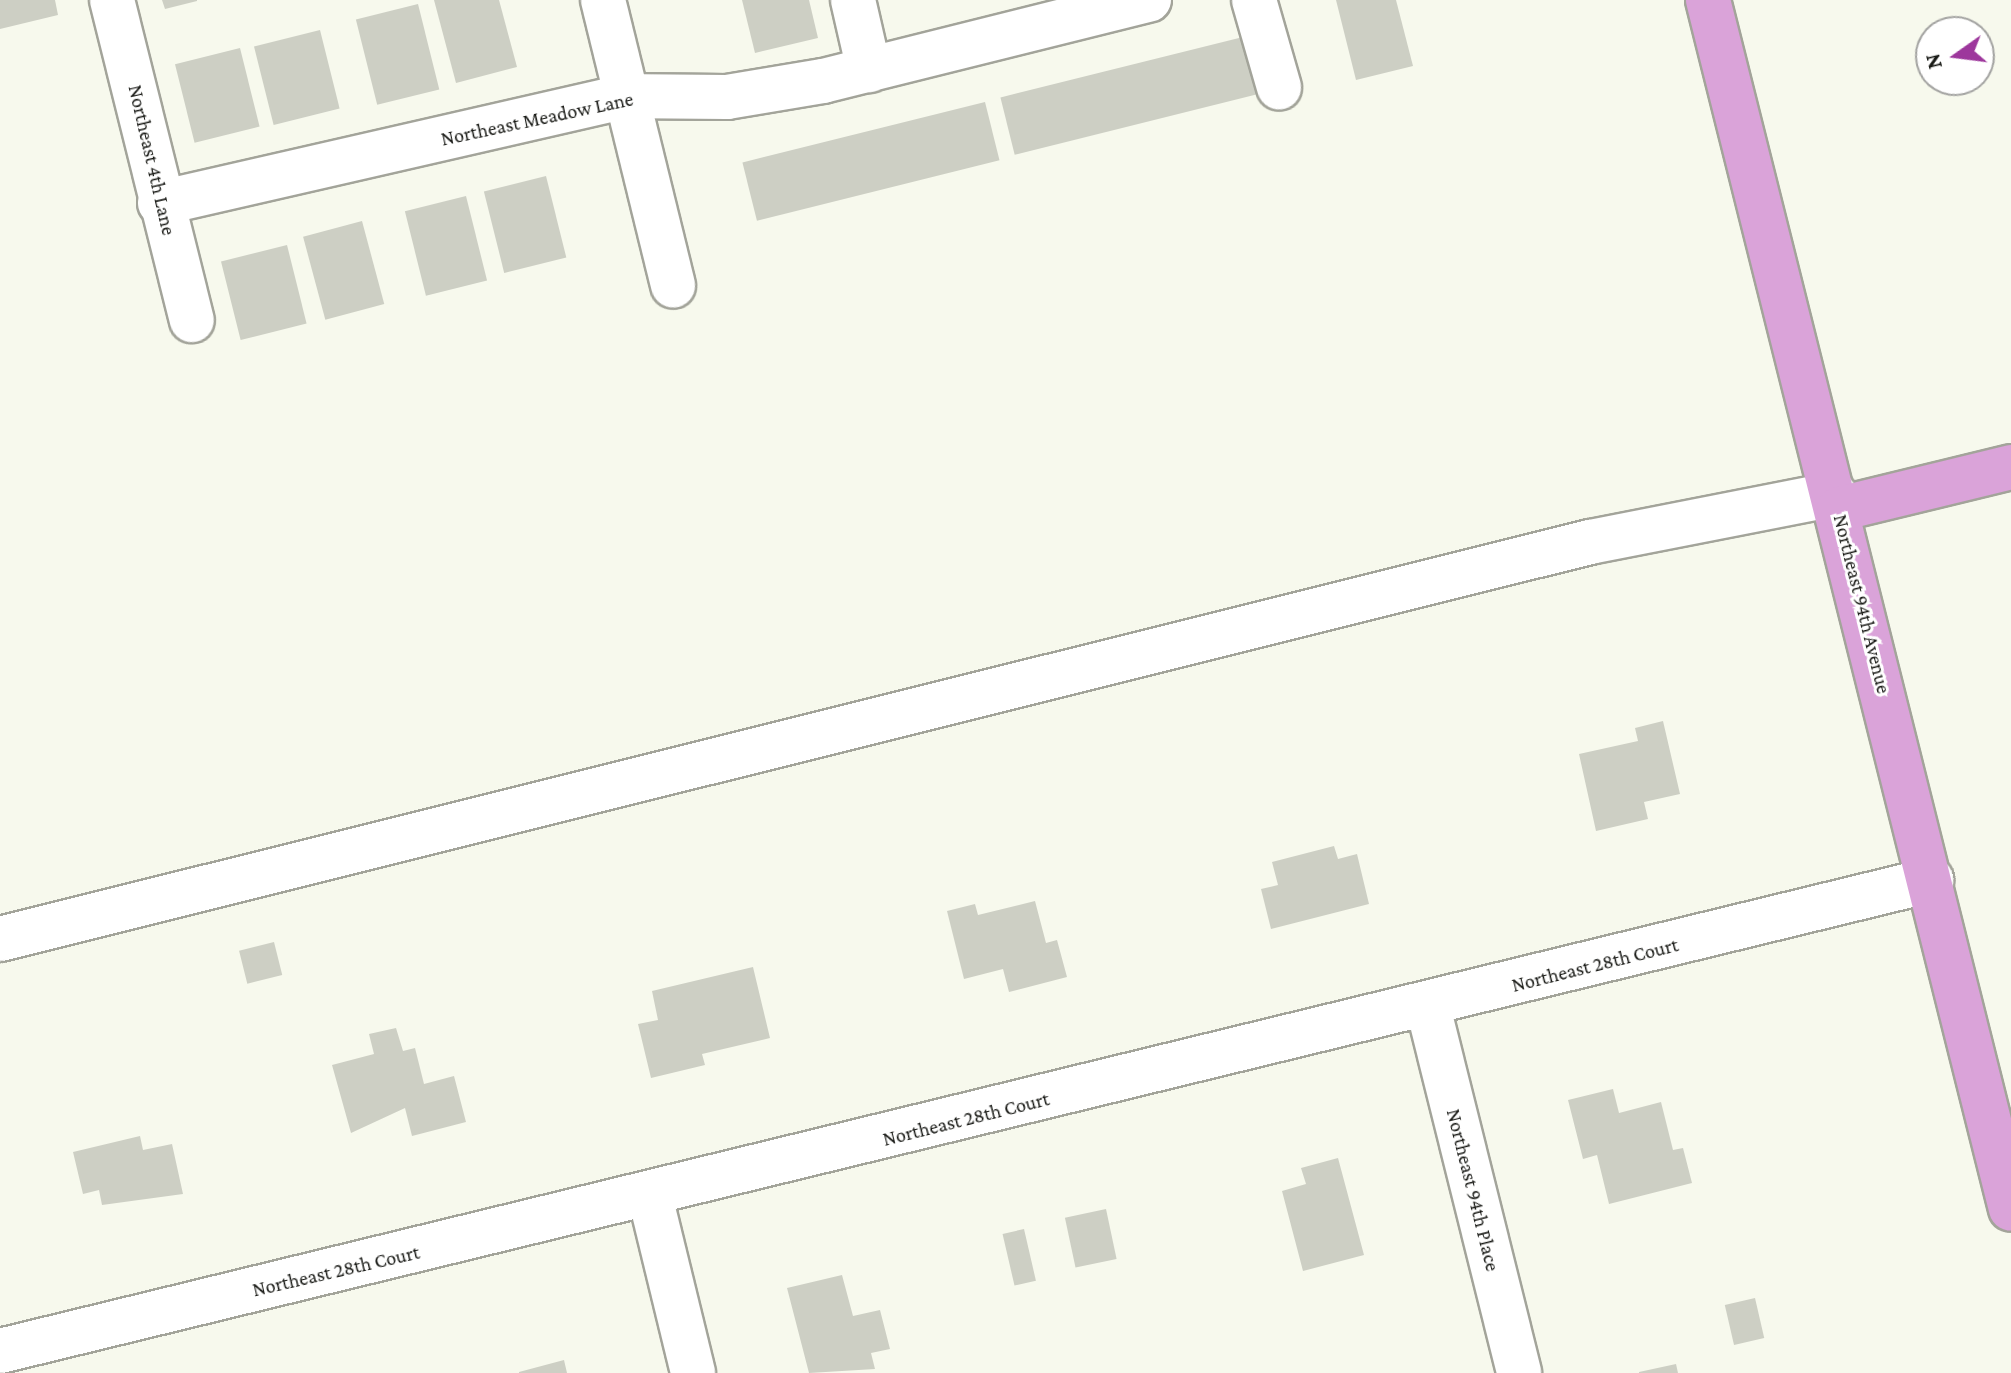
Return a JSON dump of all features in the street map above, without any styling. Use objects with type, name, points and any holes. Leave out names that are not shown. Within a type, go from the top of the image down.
[{"type":"main road","name":"Northeast 94th Avenue","points":[[1708,0],[1837,502],[2011,1209]]},
{"type":"main road","points":[[1837,502],[2011,467]]},
{"type":"street","name":"Northeast 4th Lane","points":[[112,0],[160,203],[192,320]]},
{"type":"street","points":[[603,0],[629,96],[673,286]]},
{"type":"street","points":[[853,0],[869,70]]},
{"type":"street","name":"Northeast Meadow Lane","points":[[160,203],[629,96],[727,97],[869,70],[1149,0]]},
{"type":"street","points":[[1254,0],[1279,87]]},
{"type":"street","points":[[0,939],[1575,546],[1837,502]]},
{"type":"street","name":"Northeast 28th Court","points":[[0,1351],[1428,1007],[1931,880]]},
{"type":"street","name":"Northeast 94th Place","points":[[1428,1007],[1519,1373]]},
{"type":"street","points":[[650,1196],[693,1373]]},
{"type":"building","points":[[0,0],[55,0],[58,15],[0,29]]},
{"type":"building","points":[[162,0],[197,0],[197,1],[165,9]]},
{"type":"building","points":[[434,0],[499,0],[517,67],[456,83]]},
{"type":"building","points":[[742,0],[809,0],[818,38],[755,53]]},
{"type":"building","points":[[1336,0],[1396,0],[1413,66],[1356,80]]},
{"type":"building","points":[[418,4],[439,89],[377,105],[356,19]]},
{"type":"building","points":[[320,30],[340,109],[274,125],[254,46]]},
{"type":"building","points":[[1243,37],[1257,94],[1015,155],[1000,97]]},
{"type":"building","points":[[240,48],[260,127],[195,143],[175,64]]},
{"type":"building","points":[[985,102],[1000,160],[757,221],[742,162]]},
{"type":"building","points":[[546,176],[566,258],[504,273],[484,191]]},
{"type":"building","points":[[466,196],[487,280],[426,296],[405,211]]},
{"type":"building","points":[[362,221],[384,304],[325,320],[303,237]]},
{"type":"building","points":[[287,245],[307,324],[241,340],[221,261]]},
{"type":"building","points":[[1663,721],[1680,794],[1644,802],[1648,819],[1596,831],[1579,754],[1638,741],[1635,728]]},
{"type":"building","points":[[1334,846],[1338,859],[1357,854],[1369,904],[1271,929],[1261,889],[1278,885],[1272,862]]},
{"type":"building","points":[[1035,901],[1046,943],[1057,940],[1067,977],[1009,992],[1003,969],[964,979],[947,911],[975,904],[978,915]]},
{"type":"building","points":[[274,942],[282,975],[247,984],[239,951]]},
{"type":"building","points":[[753,967],[770,1038],[702,1054],[705,1065],[651,1078],[638,1024],[658,1020],[652,991]]},
{"type":"building","points":[[396,1028],[403,1051],[415,1048],[424,1084],[454,1076],[466,1122],[412,1136],[405,1108],[351,1133],[332,1065],[374,1054],[369,1034]]},
{"type":"building","points":[[1613,1089],[1619,1113],[1661,1102],[1673,1150],[1683,1148],[1692,1183],[1609,1204],[1597,1155],[1583,1159],[1568,1100]]},
{"type":"building","points":[[140,1136],[143,1150],[172,1144],[183,1194],[102,1205],[99,1190],[83,1194],[73,1152]]},
{"type":"building","points":[[1338,1158],[1364,1255],[1303,1271],[1282,1191],[1306,1184],[1301,1168]]},
{"type":"building","points":[[1106,1209],[1117,1259],[1076,1268],[1065,1218]]},
{"type":"building","points":[[1024,1229],[1036,1281],[1014,1286],[1003,1234]]},
{"type":"building","points":[[842,1275],[853,1316],[880,1310],[890,1349],[871,1353],[875,1369],[809,1373],[787,1288]]},
{"type":"building","points":[[1755,1298],[1764,1338],[1734,1345],[1725,1305]]},
{"type":"building","points":[[564,1360],[567,1373],[519,1373],[519,1372]]},
{"type":"building","points":[[1676,1364],[1678,1373],[1639,1373],[1639,1372]]}]
